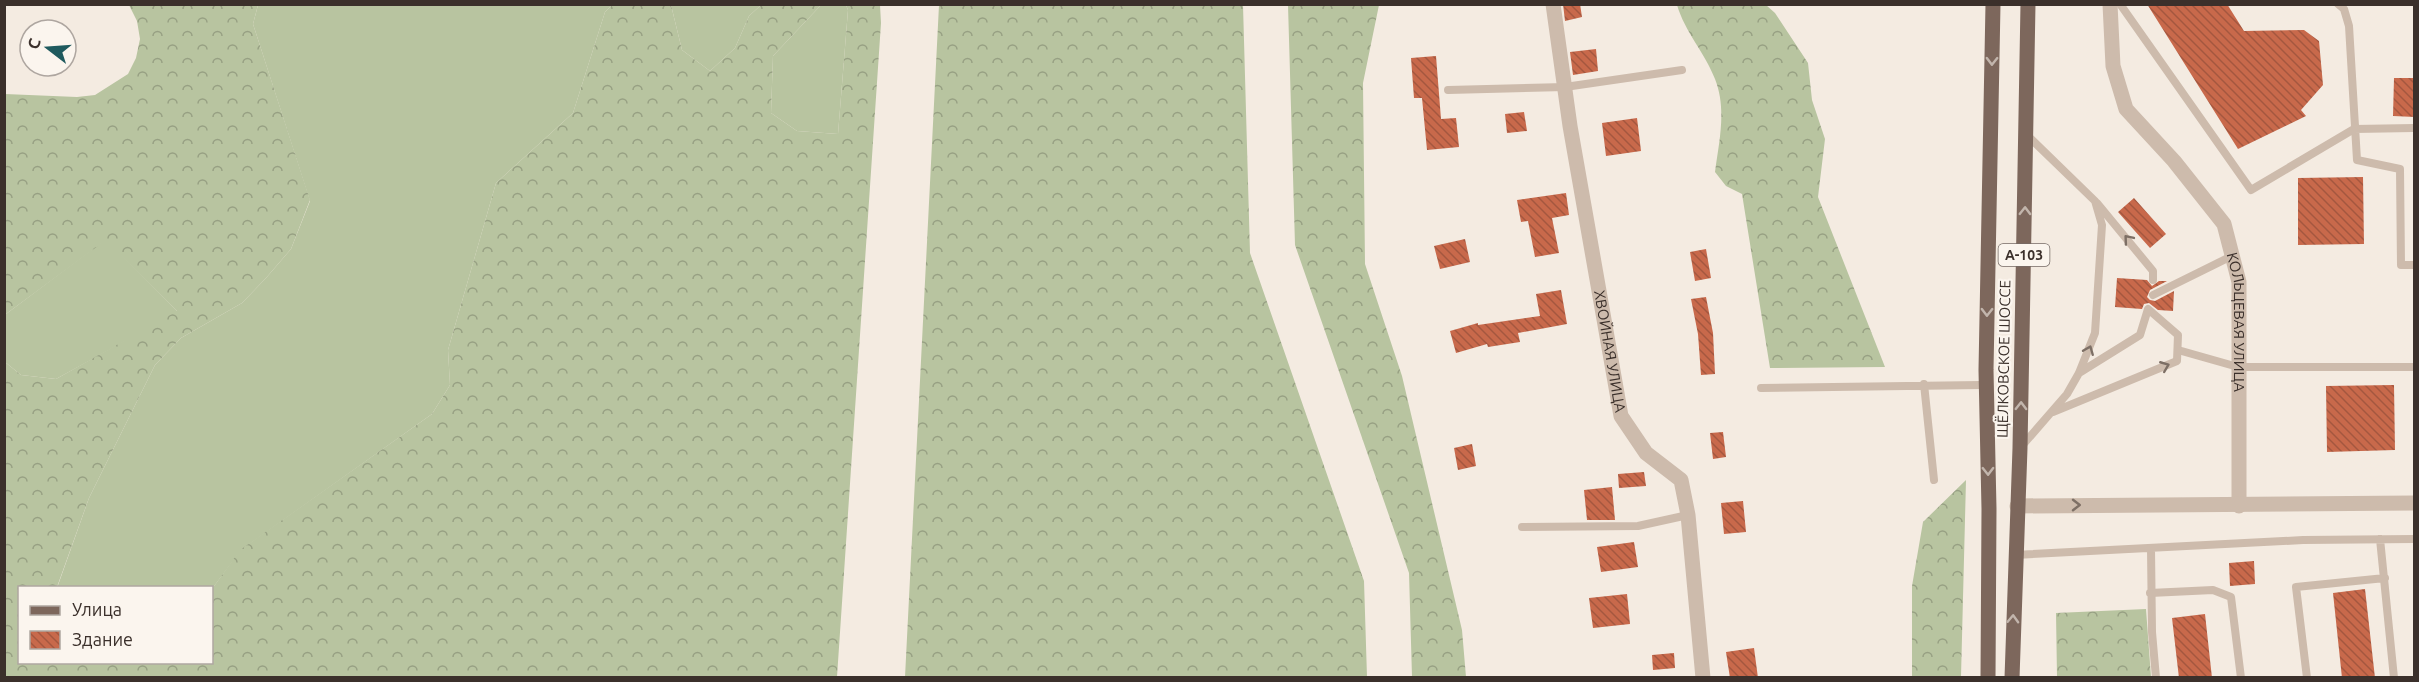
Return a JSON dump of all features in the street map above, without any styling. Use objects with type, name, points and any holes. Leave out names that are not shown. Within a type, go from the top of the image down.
[{"type":"main road","name":"ЩЁЛКОВСКОЕ ШОССЕ","points":[[1988,678],[1989,509],[1986,370],[1993,4]]},
{"type":"main road","name":"ЩЁЛКОВСКОЕ ШОССЕ","points":[[2012,678],[2020,448],[2028,4]]},
{"type":"street","name":"ХВОЙНАЯ УЛИЦА","points":[[1553,4],[1621,416],[1646,453],[1681,480],[1688,515],[1703,678]]},
{"type":"street","name":"КОЛЬЦЕВАЯ УЛИЦА","points":[[2110,4],[2113,66],[2126,109],[2174,160],[2224,224],[2239,282],[2239,506]]},
{"type":"street","points":[[2017,506],[2415,503]]},
{"type":"lane","points":[[2120,4],[2251,190],[2354,129],[2415,128]]},
{"type":"lane","points":[[2338,4],[2344,9],[2349,26],[2357,160],[2400,169],[2401,265],[2415,265]]},
{"type":"lane","points":[[1448,90],[1565,87],[1682,70]]},
{"type":"lane","points":[[2026,134],[2095,201],[2153,271],[2153,280]]},
{"type":"lane","points":[[2020,448],[2052,412],[2079,373],[2096,333],[2102,225],[2095,201]]},
{"type":"lane","points":[[2153,295],[2232,256]]},
{"type":"lane","points":[[2052,412],[2177,361],[2178,335],[2148,309],[2140,335],[2079,373]]},
{"type":"lane","points":[[2178,350],[2238,367],[2415,367]]},
{"type":"lane","points":[[1924,384],[1934,480]]},
{"type":"lane","points":[[1761,388],[1981,385]]},
{"type":"lane","points":[[1522,527],[1638,526],[1688,515]]},
{"type":"lane","points":[[2380,539],[2394,678]]},
{"type":"lane","points":[[2015,555],[2303,540],[2415,539]]},
{"type":"lane","points":[[2151,549],[2150,593],[2156,678]]},
{"type":"lane","points":[[2307,678],[2296,587],[2385,578]]},
{"type":"lane","points":[[2150,593],[2213,590],[2231,597],[2241,678]]},
{"type":"green space","points":[[129,5],[258,5],[253,24],[310,200],[291,249],[266,278],[242,303],[181,338],[155,365],[89,498],[57,586],[18,586],[18,664],[213,664],[213,588],[240,550],[432,414],[450,385],[448,350],[496,183],[573,113],[605,12],[612,5],[671,5],[682,50],[710,71],[735,48],[749,16],[761,5],[821,5],[773,56],[771,113],[797,131],[838,134],[848,10],[846,5],[880,5],[881,23],[837,677],[5,677],[5,362],[21,375],[56,379],[177,311],[106,240],[5,317],[5,94],[77,97],[95,95],[128,74],[136,58],[140,39],[137,21]]},
{"type":"green space","points":[[258,5],[612,5],[605,12],[573,113],[496,183],[448,350],[450,385],[432,414],[241,550],[213,588],[58,586],[89,498],[155,365],[181,338],[242,303],[266,278],[291,249],[310,201],[253,24]]},
{"type":"green space","points":[[671,5],[761,5],[749,16],[735,48],[710,71],[682,50]]},
{"type":"green space","points":[[821,5],[846,5],[848,10],[838,134],[797,131],[771,113],[773,56]]},
{"type":"green space","points":[[939,5],[1243,5],[1250,253],[1364,581],[1367,677],[905,677]]},
{"type":"green space","points":[[1288,5],[1379,5],[1363,83],[1365,264],[1402,376],[1462,630],[1466,677],[1412,677],[1409,573],[1295,245]]},
{"type":"green space","points":[[1677,5],[1766,5],[1775,13],[1808,63],[1812,100],[1825,139],[1818,197],[1885,367],[1770,368],[1742,194],[1726,186],[1715,172],[1721,126],[1719,90],[1711,69],[1685,24]]},
{"type":"green space","points":[[106,239],[178,312],[56,379],[21,375],[5,362],[6,314]]},
{"type":"green space","points":[[1966,480],[1961,677],[1912,677],[1912,586],[1923,522]]},
{"type":"green space","points":[[2146,609],[2151,677],[2057,677],[2056,613]]},
{"type":"building","points":[[1563,4],[1580,4],[1582,17],[1565,21]]},
{"type":"building","points":[[2147,4],[2227,4],[2244,31],[2304,30],[2319,41],[2323,85],[2301,110],[2306,116],[2238,149]]},
{"type":"building","points":[[1596,49],[1598,71],[1573,75],[1570,52]]},
{"type":"building","points":[[1436,56],[1441,119],[1456,118],[1459,147],[1427,150],[1422,98],[1414,98],[1411,58]]},
{"type":"building","points":[[2394,78],[2415,78],[2415,117],[2393,116]]},
{"type":"building","points":[[1524,112],[1527,131],[1507,133],[1505,114]]},
{"type":"building","points":[[1637,118],[1641,151],[1606,156],[1602,123]]},
{"type":"building","points":[[2363,177],[2364,244],[2298,245],[2298,178]]},
{"type":"building","points":[[1566,193],[1569,215],[1552,218],[1559,253],[1535,257],[1528,221],[1521,222],[1517,200]]},
{"type":"building","points":[[2134,198],[2166,234],[2150,248],[2118,212]]},
{"type":"building","points":[[1465,239],[1470,262],[1440,269],[1434,246]]},
{"type":"building","points":[[1706,249],[1711,278],[1695,281],[1690,252]]},
{"type":"building","points":[[2117,278],[2147,280],[2152,286],[2159,281],[2167,281],[2150,290],[2147,297],[2155,301],[2174,291],[2173,311],[2158,310],[2149,303],[2144,304],[2142,309],[2115,307]]},
{"type":"building","points":[[1561,290],[1567,324],[1518,333],[1520,342],[1488,347],[1487,344],[1456,353],[1450,331],[1478,323],[1478,325],[1540,316],[1536,294]]},
{"type":"building","points":[[1706,297],[1713,333],[1715,374],[1701,375],[1698,334],[1691,299]]},
{"type":"building","points":[[2394,385],[2395,450],[2327,452],[2326,386]]},
{"type":"building","points":[[1723,432],[1726,457],[1713,459],[1710,433]]},
{"type":"building","points":[[1472,444],[1476,466],[1458,470],[1454,448]]},
{"type":"building","points":[[1644,472],[1646,486],[1619,488],[1618,474]]},
{"type":"building","points":[[1612,487],[1615,520],[1587,520],[1584,490]]},
{"type":"building","points":[[1743,501],[1746,532],[1724,534],[1721,503]]},
{"type":"building","points":[[1634,542],[1638,567],[1601,572],[1597,547]]},
{"type":"building","points":[[2254,561],[2255,584],[2230,586],[2229,563]]},
{"type":"building","points":[[2365,589],[2375,678],[2342,678],[2333,593]]},
{"type":"building","points":[[1627,594],[1630,624],[1593,628],[1589,598]]},
{"type":"building","points":[[2205,614],[2212,678],[2179,678],[2172,618]]},
{"type":"building","points":[[1754,648],[1758,678],[1730,678],[1726,652]]},
{"type":"building","points":[[1674,653],[1675,668],[1653,670],[1652,655]]}]
